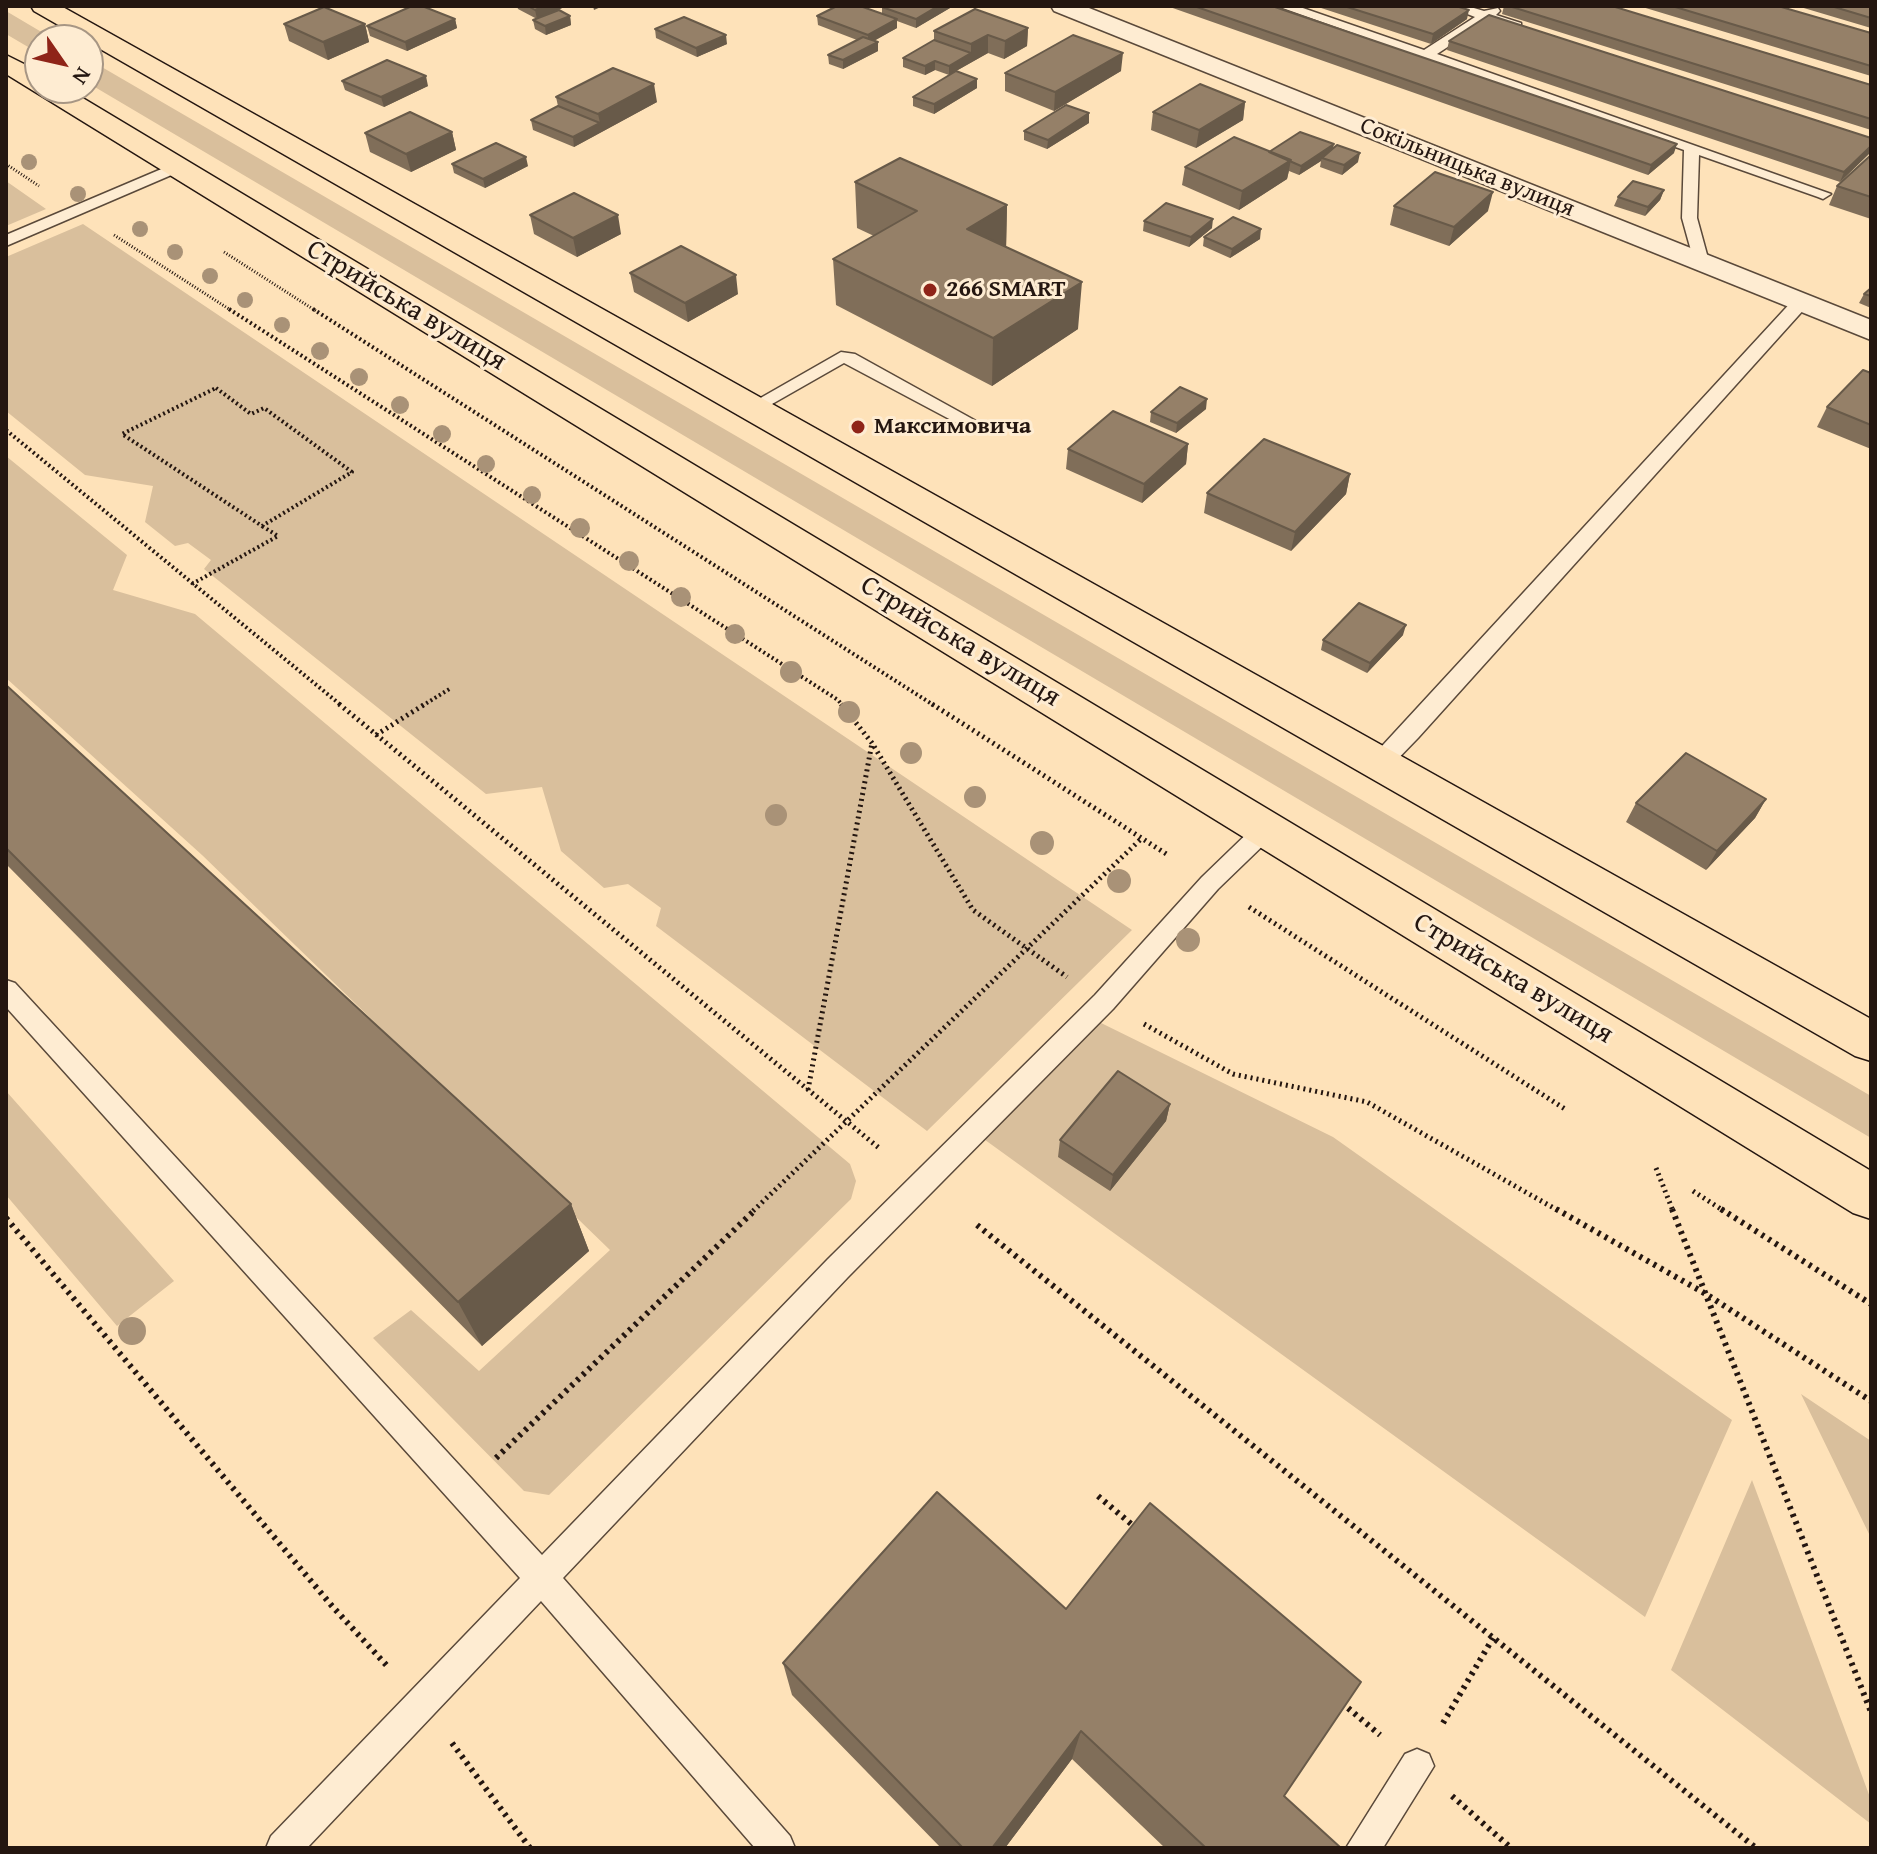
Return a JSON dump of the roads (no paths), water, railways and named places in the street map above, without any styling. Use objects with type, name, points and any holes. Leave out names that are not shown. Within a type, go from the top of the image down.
[{"type":"main road","points":[[43,6],[1871,1042]]},
{"type":"main road","points":[[6,63],[24,74]]},
{"type":"main road","name":"Стрийська вулиця","points":[[74,104],[1871,1197]]},
{"type":"street","name":"Сокільницька вулиця","points":[[1063,6],[1871,331]]},
{"type":"lane","points":[[1284,6],[1823,194]]},
{"type":"lane","points":[[1454,6],[1531,30]]},
{"type":"lane","points":[[1428,54],[1500,6]]},
{"type":"lane","points":[[1692,148],[1687,211],[1690,235],[1701,262]]},
{"type":"lane","points":[[6,241],[178,167]]},
{"type":"lane","points":[[1379,764],[1801,302]]},
{"type":"lane","points":[[752,408],[841,357],[849,358],[976,426]]},
{"type":"lane","points":[[283,1848],[922,1182],[1104,1002],[1210,883],[1267,828]]},
{"type":"lane","points":[[6,990],[542,1577],[778,1848]]},
{"type":"lane","points":[[1363,1848],[1417,1766]]},
{"type":"place","name":"266 SMART","points":[[930,290]]},
{"type":"place","name":"Максимовича","points":[[858,427]]}]
